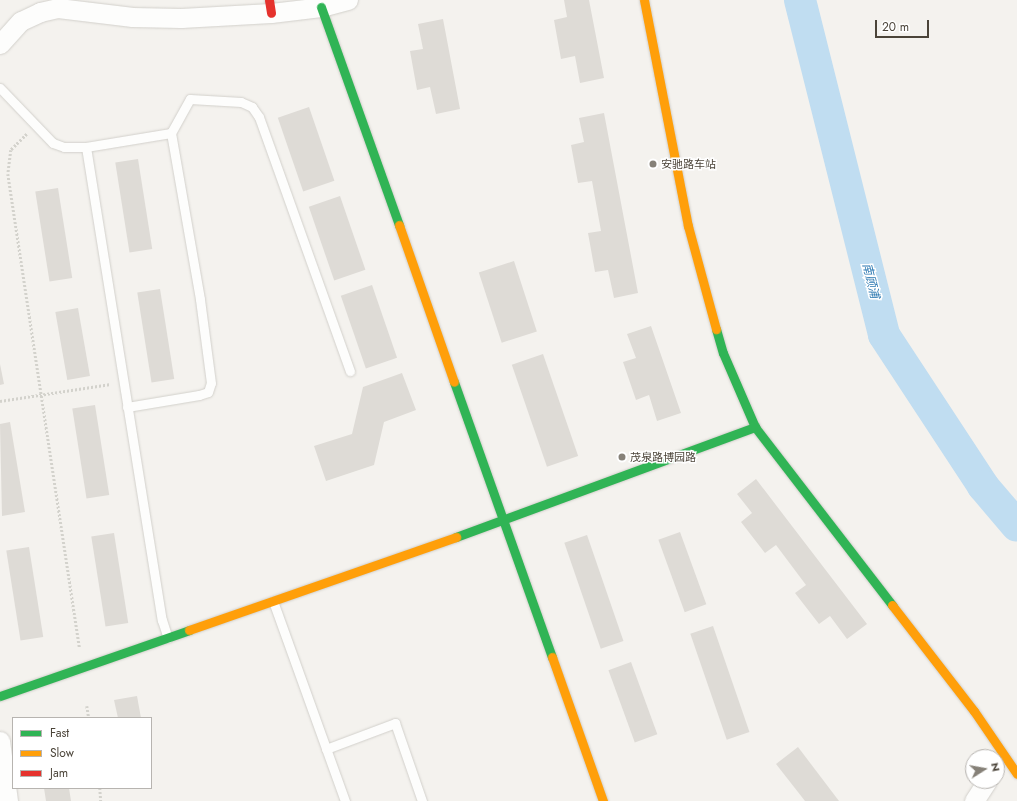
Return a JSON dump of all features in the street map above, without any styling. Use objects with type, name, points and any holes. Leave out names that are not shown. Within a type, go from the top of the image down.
[{"type":"street","points":[[0,44],[21,21],[40,12],[58,8],[132,17],[181,18],[270,6],[321,7],[348,0]]},
{"type":"street","points":[[644,0],[688,226],[723,353],[755,427],[969,705],[994,749]]},
{"type":"street","points":[[321,7],[504,520],[602,801]]},
{"type":"street","points":[[0,696],[504,520],[755,427]]},
{"type":"street","points":[[0,741],[8,801]]},
{"type":"street","points":[[1005,764],[1017,774]]},
{"type":"street","points":[[974,801],[982,789]]},
{"type":"lane","points":[[0,88],[53,143],[64,147],[86,147],[171,133]]},
{"type":"lane","points":[[127,407],[199,395],[208,392],[211,383],[200,299],[171,133],[190,99],[241,102],[252,107],[259,117],[350,371]]},
{"type":"lane","points":[[86,147],[162,620],[168,638]]},
{"type":"lane","points":[[273,601],[345,801]]},
{"type":"lane","points":[[326,749],[394,723],[422,801]]},
{"type":"path","points":[[36,125],[11,150],[7,161],[42,396],[85,667]]},
{"type":"path","points":[[0,401],[42,396],[123,382]]},
{"type":"path","points":[[87,706],[89,717]]},
{"type":"path","points":[[100,789],[102,801]]},
{"type":"building","points":[[564,0],[589,0],[604,78],[580,83],[575,56],[561,59],[554,20],[567,17]]},
{"type":"building","points":[[443,19],[460,109],[436,114],[430,87],[417,90],[410,51],[423,49],[418,24]]},
{"type":"building","points":[[309,107],[334,181],[303,191],[278,118]]},
{"type":"building","points":[[604,113],[638,293],[614,298],[608,270],[595,272],[588,233],[601,231],[592,181],[578,183],[571,145],[584,142],[579,118]]},
{"type":"building","points":[[138,159],[152,249],[130,252],[115,163]]},
{"type":"building","points":[[58,188],[72,278],[50,281],[35,192]]},
{"type":"building","points":[[340,196],[365,270],[334,280],[309,207]]},
{"type":"building","points":[[514,261],[537,331],[502,343],[479,272]]},
{"type":"building","points":[[372,285],[397,358],[366,369],[341,296]]},
{"type":"building","points":[[160,289],[174,379],[152,382],[137,293]]},
{"type":"building","points":[[78,308],[90,376],[67,380],[55,312]]},
{"type":"building","points":[[651,326],[681,413],[657,421],[649,395],[636,400],[623,362],[636,358],[627,334]]},
{"type":"building","points":[[543,354],[578,456],[547,467],[512,365]]},
{"type":"building","points":[[0,364],[4,384],[0,385]]},
{"type":"building","points":[[402,373],[416,410],[384,422],[374,465],[326,481],[314,446],[352,434],[363,387]]},
{"type":"building","points":[[95,405],[109,495],[87,498],[72,409]]},
{"type":"building","points":[[10,422],[25,512],[2,516],[0,424]]},
{"type":"building","points":[[756,479],[867,624],[847,639],[830,616],[819,624],[795,593],[806,585],[776,545],[765,553],[741,522],[752,513],[737,494]]},
{"type":"building","points":[[680,532],[706,604],[685,612],[658,540]]},
{"type":"building","points":[[114,533],[128,623],[106,626],[91,537]]},
{"type":"building","points":[[587,535],[623,641],[601,649],[564,543]]},
{"type":"building","points":[[29,547],[43,637],[21,640],[6,551]]},
{"type":"building","points":[[713,626],[749,732],[727,740],[690,634]]},
{"type":"building","points":[[631,662],[657,734],[635,743],[608,670]]},
{"type":"building","points":[[137,696],[141,717],[118,717],[114,700]]},
{"type":"building","points":[[798,747],[839,801],[805,801],[776,764]]},
{"type":"building","points":[[44,789],[69,789],[71,801],[46,801]]},
{"type":"waterway","name":"南顾浦","points":[[800,0],[884,335],[983,486],[1017,526]]},
{"type":"traffic: fast","points":[[321,7],[399,225]]},
{"type":"traffic: fast","points":[[716,329],[723,353],[755,427],[892,605]]},
{"type":"traffic: fast","points":[[454,382],[552,657]]},
{"type":"traffic: fast","points":[[456,537],[755,427]]},
{"type":"traffic: fast","points":[[0,696],[189,630]]},
{"type":"traffic: slow","points":[[644,0],[688,226],[716,329]]},
{"type":"traffic: slow","points":[[399,225],[454,382]]},
{"type":"traffic: slow","points":[[189,630],[456,537]]},
{"type":"traffic: slow","points":[[892,605],[974,711],[1017,774]]},
{"type":"traffic: slow","points":[[552,657],[603,801]]},
{"type":"traffic: jam","points":[[269,0],[271,13]]},
{"type":"place","name":"安驰路车站","points":[[653,164]]},
{"type":"place","name":"茂泉路博园路","points":[[622,457]]}]
